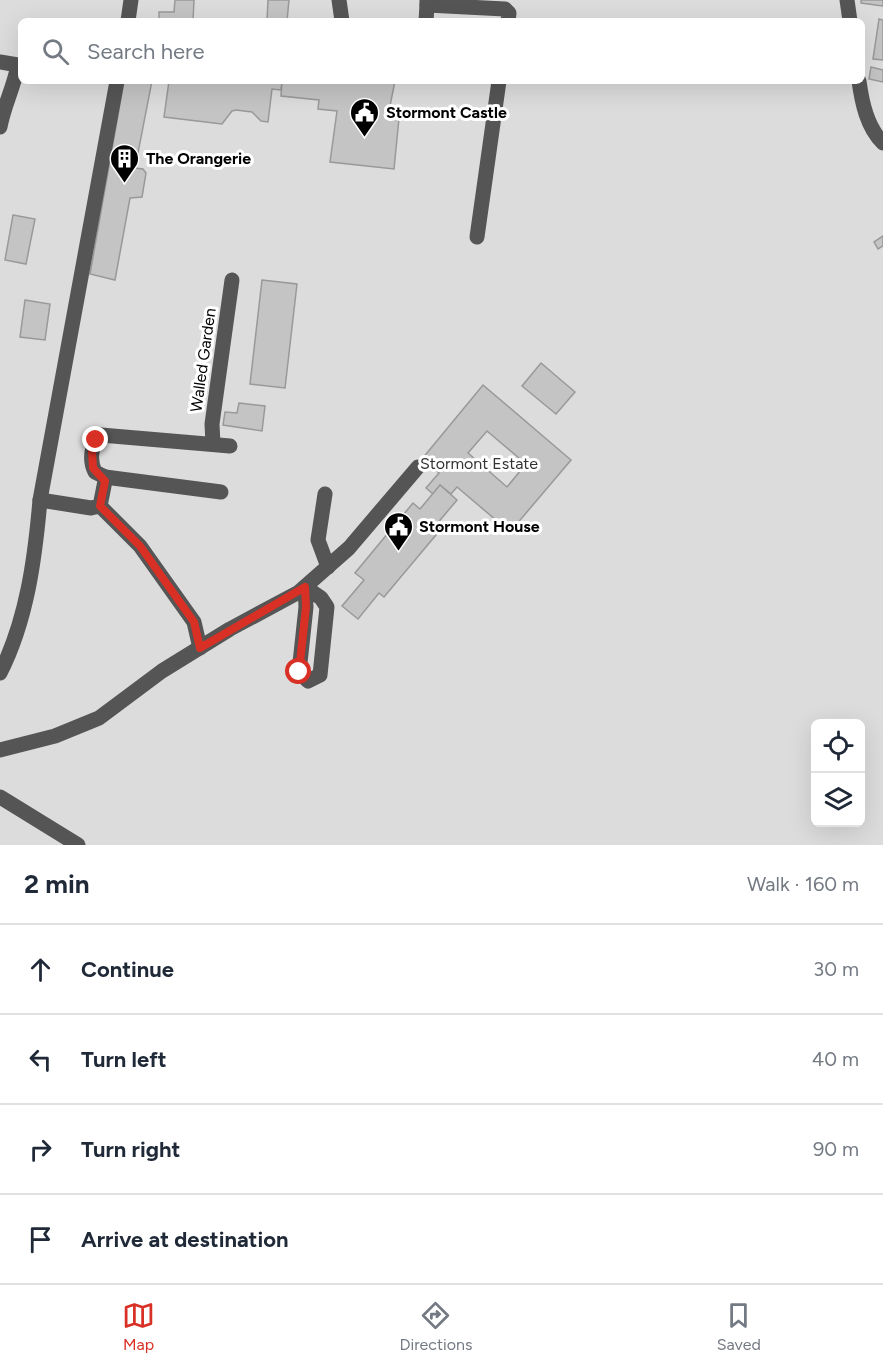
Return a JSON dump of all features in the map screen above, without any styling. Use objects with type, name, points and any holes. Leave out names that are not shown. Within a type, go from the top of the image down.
[{"type":"lane","points":[[128,18],[131,0]]},
{"type":"lane","points":[[339,0],[342,18]]},
{"type":"lane","points":[[847,0],[850,18]]},
{"type":"lane","points":[[426,18],[427,3],[505,9],[509,13],[508,18]]},
{"type":"lane","points":[[0,62],[18,65],[14,87],[3,107],[0,127]]},
{"type":"lane","points":[[0,673],[12,642],[35,563],[40,500],[116,84]]},
{"type":"lane","points":[[477,237],[499,84]]},
{"type":"lane","points":[[859,84],[862,106],[876,136],[883,143]]},
{"type":"lane","name":"Walled Garden","points":[[213,444],[212,424],[232,280]]},
{"type":"lane","points":[[221,492],[105,477],[95,472],[92,463],[93,444],[101,435],[230,446]]},
{"type":"lane","points":[[0,750],[55,736],[99,718],[162,670],[305,587],[350,548],[418,467]]},
{"type":"lane","points":[[100,506],[105,477]]},
{"type":"lane","points":[[325,494],[318,540],[328,567]]},
{"type":"lane","points":[[40,500],[91,508],[100,506]]},
{"type":"lane","points":[[100,506],[140,546],[194,622],[200,648]]},
{"type":"lane","points":[[305,587],[321,598],[327,607],[320,675],[308,681],[299,672],[306,607],[305,587]]},
{"type":"lane","points":[[0,797],[78,845]]},
{"type":"green space","name":"Stormont Estate","points":[[0,0],[883,0],[883,845],[0,845]]},
{"type":"building","points":[[175,0],[194,0],[193,18],[159,18],[159,12],[174,12]]},
{"type":"building","points":[[268,0],[289,0],[287,18],[267,18]]},
{"type":"building","points":[[861,0],[883,0],[883,6],[861,3]]},
{"type":"building","points":[[879,19],[883,20],[883,60],[873,59]]},
{"type":"building","points":[[871,67],[883,70],[883,82],[869,79]]},
{"type":"building","name":"The Orangerie","points":[[123,84],[151,84],[135,168],[143,169],[146,173],[142,197],[130,198],[115,280],[90,274]]},
{"type":"building","points":[[169,84],[282,84],[281,90],[272,89],[268,122],[261,121],[252,112],[236,110],[232,111],[222,124],[164,117]]},
{"type":"building","name":"Stormont Castle","points":[[282,84],[394,84],[390,106],[400,108],[394,169],[330,162],[337,111],[318,109],[319,100],[281,96]]},
{"type":"building","points":[[13,215],[35,219],[26,264],[5,260]]},
{"type":"building","points":[[883,236],[883,246],[878,249],[874,242]]},
{"type":"building","points":[[262,280],[297,284],[285,388],[250,384]]},
{"type":"building","points":[[25,300],[50,304],[45,340],[20,337]]},
{"type":"building","points":[[541,363],[575,392],[556,414],[522,386]]},
{"type":"building","points":[[483,385],[571,460],[510,532],[457,487],[451,494],[440,485],[433,494],[426,488],[439,473],[422,459]],"holes":[[[487,431],[526,464],[507,487],[468,453]]]},
{"type":"building","points":[[239,403],[265,406],[262,431],[223,425],[225,412],[237,413]]},
{"type":"building","name":"Stormont House","points":[[440,485],[457,500],[436,525],[441,529],[384,597],[379,593],[358,619],[342,606],[364,580],[355,573],[413,503],[420,509]]},
{"type":"place","name":"Stormont Castle","points":[[365,138]]},
{"type":"place","name":"The Orangerie","points":[[125,184]]},
{"type":"place","name":"Stormont House","points":[[398,552]]},
{"type":"route","points":[[96,440],[92,451],[93,468],[98,475],[105,477],[100,506],[140,546],[194,622],[200,648],[305,587],[306,607],[299,672]]}]
